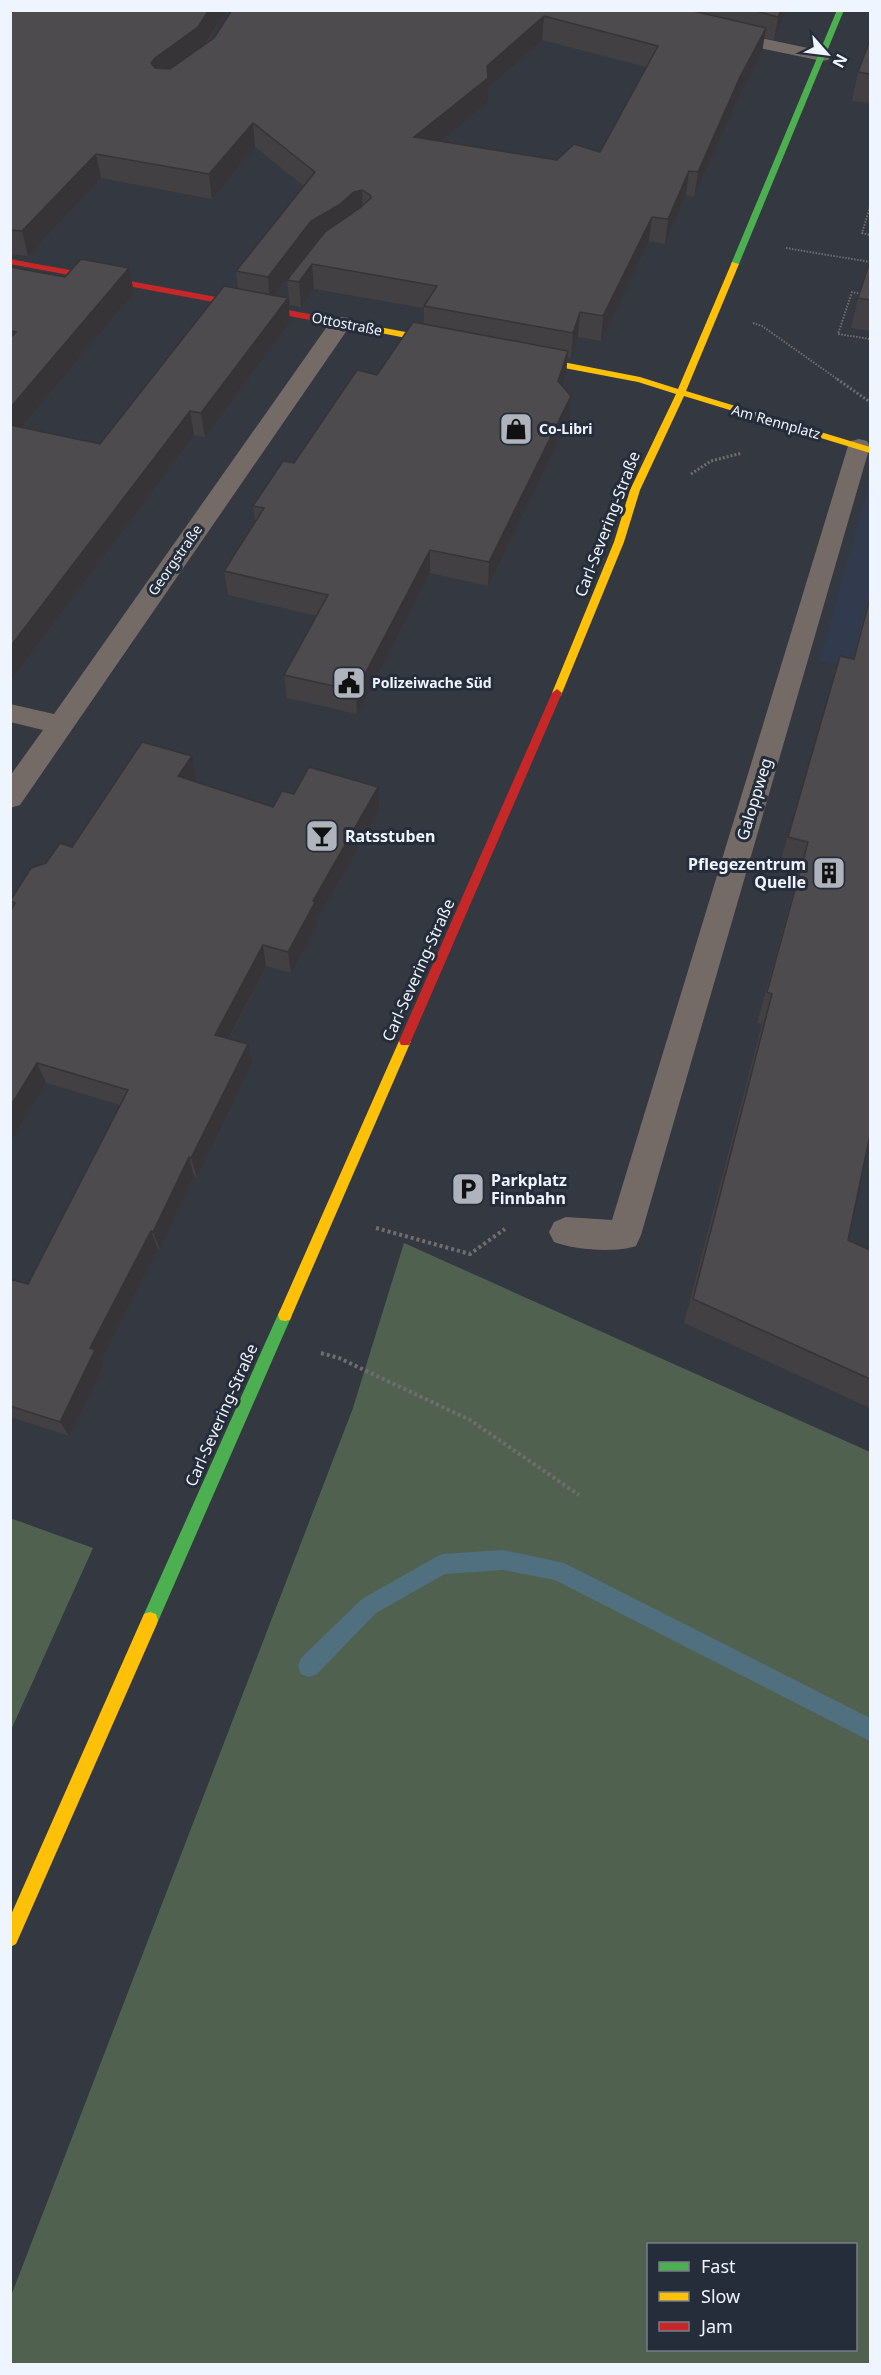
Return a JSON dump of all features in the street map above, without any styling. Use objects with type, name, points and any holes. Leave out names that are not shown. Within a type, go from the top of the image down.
[{"type":"street","name":"Carl-Severing-Straße","points":[[10,1938],[522,777],[619,542],[644,468],[681,392],[841,10]]},
{"type":"street","points":[[704,31],[822,56]]},
{"type":"street","name":"Ottostraße","points":[[14,266],[468,347]]},
{"type":"street","name":"Georgstraße","points":[[10,798],[341,323]]},
{"type":"street","points":[[514,356],[640,380],[681,392]]},
{"type":"street","name":"Am Rennplatz","points":[[681,392],[865,448]]},
{"type":"street","name":"Galoppweg","points":[[566,1232],[624,1235],[865,448]]},
{"type":"street","points":[[10,713],[60,726]]},
{"type":"path","points":[[870,207],[862,233],[870,235]]},
{"type":"path","points":[[744,242],[870,262]]},
{"type":"path","points":[[870,296],[852,292],[838,334],[870,339]]},
{"type":"path","points":[[715,312],[762,326],[870,402]]},
{"type":"path","points":[[644,468],[687,477],[711,461],[745,453]]},
{"type":"path","points":[[328,1214],[470,1254],[505,1229]]},
{"type":"path","points":[[273,1340],[339,1358],[470,1420],[579,1495]]},
{"type":"shaded area","points":[[870,479],[870,672],[820,661]]},
{"type":"green space","points":[[404,1243],[870,1452],[870,2364],[11,2364],[11,2296],[353,1408]]},
{"type":"green space","points":[[10,1518],[93,1548],[11,1730],[10,1730]]},
{"type":"building","points":[[10,10],[209,10],[198,27],[151,63],[155,68],[170,69],[214,38],[232,10],[689,10],[766,28],[740,77],[698,172],[689,171],[668,219],[652,217],[603,316],[580,312],[573,333],[424,306],[437,286],[312,264],[299,282],[287,280],[325,232],[371,198],[362,190],[354,192],[339,205],[311,221],[268,277],[236,271],[315,172],[253,123],[209,174],[96,154],[22,231],[10,230]],"holes":[[[544,16],[658,46],[600,152],[574,144],[557,160],[414,137],[488,78],[487,66]]]},
{"type":"building","points":[[752,10],[781,10],[778,17]]},
{"type":"building","points":[[870,40],[870,74],[858,72]]},
{"type":"building","points":[[81,259],[129,268],[10,408],[10,338],[16,332],[10,331],[10,267],[65,277]]},
{"type":"building","points":[[870,261],[870,300],[858,298]]},
{"type":"building","points":[[224,286],[288,298],[201,413],[190,411],[10,647],[10,425],[100,444]]},
{"type":"building","points":[[413,322],[568,351],[558,381],[571,396],[489,562],[430,550],[356,691],[284,675],[328,595],[224,571],[264,508],[253,506],[283,461],[294,463],[357,370],[377,375]]},
{"type":"building","points":[[870,598],[870,1135],[848,1240],[870,1250],[870,1379],[693,1299],[772,994],[767,992],[808,842],[788,837],[840,656],[854,659]]},
{"type":"building","points":[[142,742],[192,756],[178,776],[273,807],[282,791],[294,794],[309,767],[378,787],[313,901],[315,902],[288,952],[263,945],[215,1035],[248,1044],[153,1232],[151,1231],[90,1348],[95,1350],[60,1422],[10,1406],[10,1279],[28,1284],[128,1090],[37,1063],[10,1107],[10,911],[15,903],[10,901],[31,868],[46,863],[60,843],[72,847]]},
{"type":"waterway","points":[[309,1666],[369,1606],[443,1564],[503,1560],[557,1570],[870,1730]]},
{"type":"traffic: fast","points":[[735,264],[841,10]]},
{"type":"traffic: fast","points":[[150,1620],[285,1315]]},
{"type":"traffic: slow","points":[[557,693],[619,542],[635,490],[681,392],[735,264]]},
{"type":"traffic: slow","points":[[342,323],[448,343]]},
{"type":"traffic: slow","points":[[522,357],[640,380],[870,450]]},
{"type":"traffic: slow","points":[[285,1315],[405,1041]]},
{"type":"traffic: slow","points":[[10,1938],[150,1620]]},
{"type":"traffic: jam","points":[[10,261],[342,323]]},
{"type":"traffic: jam","points":[[405,1041],[557,693]]},
{"type":"place","name":"Co-Libri","points":[[516,429]]},
{"type":"place","name":"Polizeiwache Süd","points":[[349,683]]},
{"type":"place","name":"Ratsstuben","points":[[322,836]]},
{"type":"place","name":"Pflegezentrum Quelle","points":[[829,873]]},
{"type":"place","name":"Parkplatz Finnbahn","points":[[468,1189]]}]
